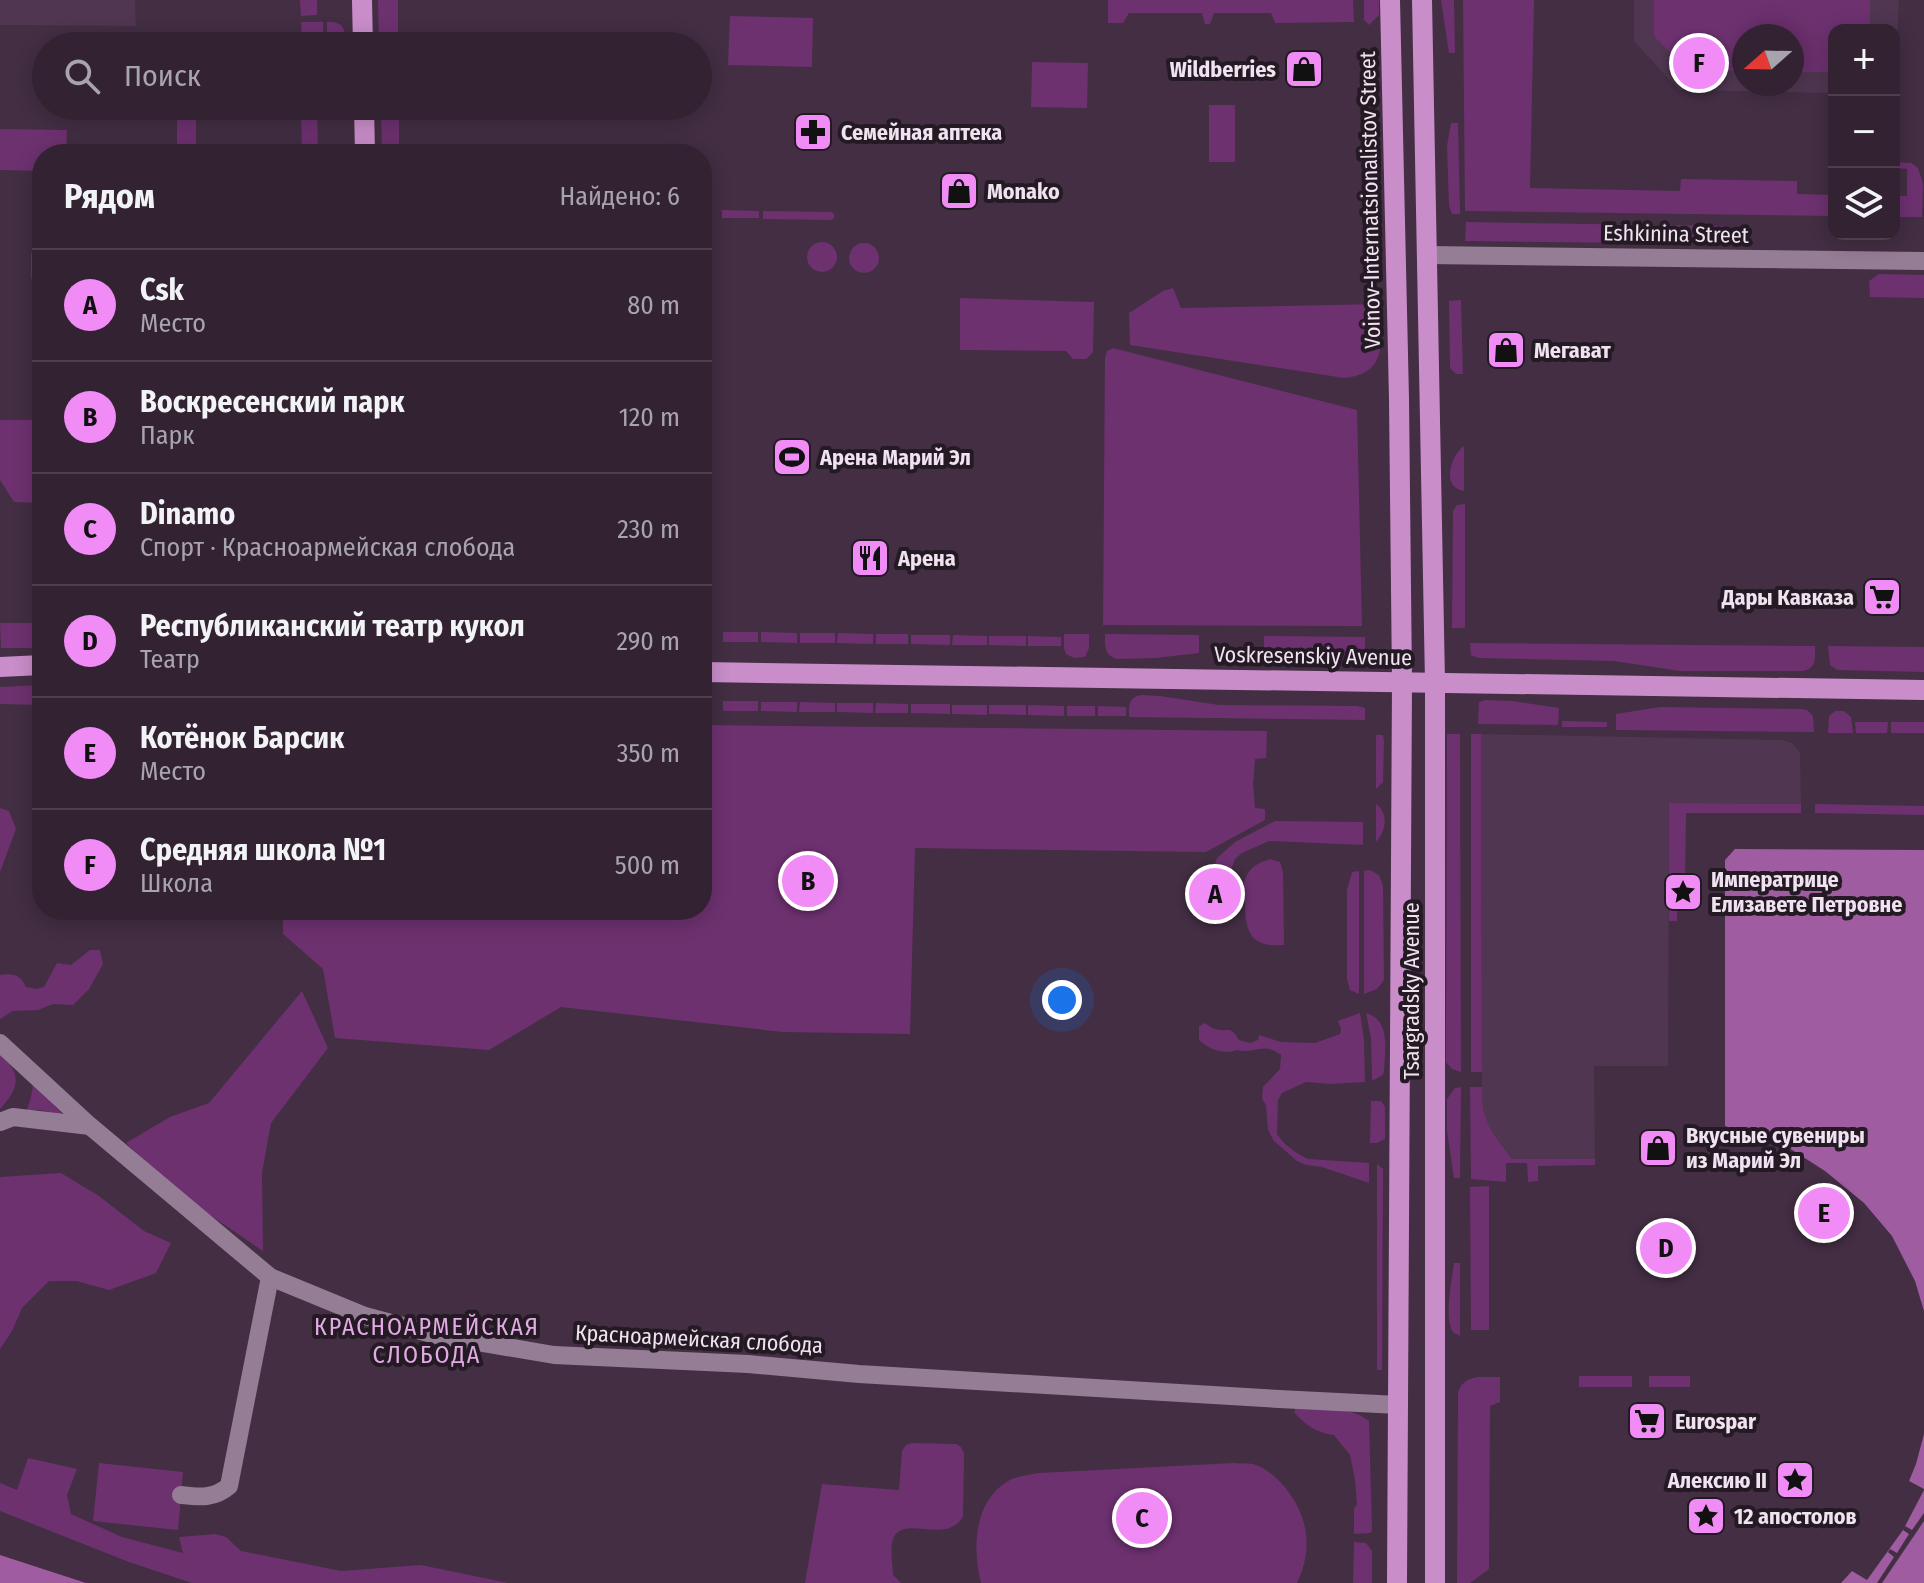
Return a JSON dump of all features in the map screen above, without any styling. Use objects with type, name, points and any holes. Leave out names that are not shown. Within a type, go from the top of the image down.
[{"type":"main road","points":[[362,0],[363,32]]},
{"type":"main road","name":"Voinov-Internatsionalistov Street","points":[[1390,0],[1399,399]]},
{"type":"main road","points":[[1422,0],[1427,255]]},
{"type":"main road","points":[[364,120],[365,144]]},
{"type":"main road","name":"Tsargradsky Avenue","points":[[1427,255],[1435,682],[1435,1583]]},
{"type":"main road","name":"Tsargradsky Avenue","points":[[1397,1583],[1402,682],[1399,399]]},
{"type":"main road","points":[[0,667],[32,665]]},
{"type":"main road","name":"Voskresenskiy Avenue","points":[[712,672],[1924,690]]},
{"type":"street","name":"Eshkinina Street","points":[[1427,255],[1924,261]]},
{"type":"street","name":"Красноармейская слобода","points":[[0,1043],[90,1126],[270,1277],[330,1303],[436,1335],[554,1355],[748,1364],[875,1375],[1398,1405]]},
{"type":"street","points":[[0,1122],[13,1117],[90,1126]]},
{"type":"street","points":[[181,1495],[205,1497],[220,1494],[229,1486],[270,1277]]},
{"type":"shaded area","points":[[0,0],[135,0],[136,26],[0,25]]},
{"type":"shaded area","points":[[300,0],[317,0],[317,15],[301,16]]},
{"type":"shaded area","points":[[378,0],[398,0],[398,32],[379,32]]},
{"type":"shaded area","points":[[1108,0],[1353,0],[1354,22],[1275,23],[1271,13],[1214,13],[1210,24],[1205,24],[1202,13],[1129,13],[1123,23],[1108,23]]},
{"type":"shaded area","points":[[1364,0],[1379,0],[1379,15],[1369,25],[1364,20]]},
{"type":"shaded area","points":[[1441,0],[1454,0],[1455,53],[1449,53]]},
{"type":"shaded area","points":[[1463,0],[1534,0],[1530,188],[1680,191],[1681,179],[1797,181],[1797,194],[1828,195],[1828,216],[1465,211]]},
{"type":"shaded area","points":[[1634,0],[1899,0],[1898,24],[1828,24],[1828,93],[1804,92],[1804,24],[1732,24],[1732,91],[1679,90],[1634,41]]},
{"type":"shaded area","points":[[1654,0],[1870,0],[1870,24],[1828,24],[1828,72],[1804,72],[1804,24],[1732,24],[1732,71],[1688,71],[1654,36]]},
{"type":"shaded area","points":[[730,16],[813,18],[812,67],[728,65]]},
{"type":"shaded area","points":[[301,22],[323,22],[323,32],[301,32]]},
{"type":"shaded area","points":[[327,22],[341,25],[344,32],[327,32]]},
{"type":"shaded area","points":[[1032,62],[1088,63],[1087,108],[1031,107]]},
{"type":"shaded area","points":[[1209,105],[1235,105],[1235,162],[1209,162]]},
{"type":"shaded area","points":[[177,120],[196,120],[196,144],[177,144]]},
{"type":"shaded area","points":[[301,120],[317,120],[318,144],[302,144]]},
{"type":"shaded area","points":[[381,120],[399,120],[399,144],[382,144]]},
{"type":"shaded area","points":[[1451,123],[1458,123],[1460,214],[1452,214],[1449,206],[1447,146]]},
{"type":"shaded area","points":[[0,129],[67,130],[66,144],[32,144],[32,171],[0,170]]},
{"type":"shaded area","points":[[1900,162],[1911,163],[1918,168],[1923,184],[1922,217],[1900,217],[1900,196],[1907,196],[1907,169],[1900,168]]},
{"type":"shaded area","points":[[722,210],[759,211],[759,218],[722,218]]},
{"type":"shaded area","points":[[763,211],[832,212],[835,216],[832,220],[763,219]]},
{"type":"shaded area","points":[[1466,222],[1723,226],[1723,244],[1465,241]]},
{"type":"shaded area","points":[[822,242],[833,246],[837,257],[833,268],[822,272],[811,268],[807,257],[811,246]]},
{"type":"shaded area","points":[[864,243],[875,247],[879,258],[875,269],[864,273],[853,269],[849,258],[853,247]]},
{"type":"shaded area","points":[[1879,274],[1924,275],[1924,298],[1870,297],[1869,281]]},
{"type":"shaded area","points":[[1173,288],[1181,308],[1380,304],[1380,352],[1369,370],[1344,378],[1130,345],[1129,313]]},
{"type":"shaded area","points":[[960,298],[1094,302],[1093,352],[1086,359],[1073,359],[1066,351],[960,350]]},
{"type":"shaded area","points":[[1461,300],[1463,374],[1456,374],[1450,368],[1449,301]]},
{"type":"shaded area","points":[[1113,348],[1357,410],[1362,626],[1103,625],[1105,358],[1107,351]]},
{"type":"shaded area","points":[[0,420],[32,420],[32,503],[14,502],[0,480]]},
{"type":"shaded area","points":[[1464,446],[1464,491],[1452,484],[1450,471],[1455,457]]},
{"type":"shaded area","points":[[1465,504],[1465,628],[1452,628],[1453,511],[1457,505]]},
{"type":"shaded area","points":[[0,623],[32,623],[32,648],[1,648]]},
{"type":"shaded area","points":[[723,632],[758,632],[758,642],[723,642]]},
{"type":"shaded area","points":[[761,632],[797,633],[797,643],[761,642]]},
{"type":"shaded area","points":[[800,633],[835,633],[835,643],[800,643]]},
{"type":"shaded area","points":[[838,633],[873,634],[873,644],[837,643]]},
{"type":"shaded area","points":[[876,634],[908,634],[908,644],[876,644]]},
{"type":"shaded area","points":[[1064,634],[1089,634],[1085,657],[1074,658],[1066,654]]},
{"type":"shaded area","points":[[1105,634],[1199,635],[1199,653],[1117,659],[1107,652]]},
{"type":"shaded area","points":[[911,635],[950,635],[950,645],[911,644]]},
{"type":"shaded area","points":[[953,635],[987,636],[987,645],[952,645]]},
{"type":"shaded area","points":[[989,636],[1026,636],[1026,646],[989,645]]},
{"type":"shaded area","points":[[1028,636],[1061,637],[1061,646],[1028,646]]},
{"type":"shaded area","points":[[1264,636],[1365,637],[1365,662],[1310,662],[1264,654]]},
{"type":"shaded area","points":[[1470,643],[1815,646],[1815,654],[1811,668],[1803,671],[1680,671],[1614,661],[1478,658],[1471,655]]},
{"type":"shaded area","points":[[1828,646],[1924,647],[1924,672],[1837,670],[1830,665]]},
{"type":"shaded area","points":[[32,685],[32,705],[0,704],[0,687]]},
{"type":"shaded area","points":[[1141,695],[1219,705],[1357,706],[1365,708],[1365,720],[1129,717],[1131,700]]},
{"type":"shaded area","points":[[1485,700],[1559,708],[1558,725],[1478,724],[1479,702]]},
{"type":"shaded area","points":[[723,701],[758,701],[758,711],[723,711]]},
{"type":"shaded area","points":[[761,702],[797,702],[797,712],[761,711]]},
{"type":"shaded area","points":[[800,702],[835,703],[835,712],[799,712]]},
{"type":"shaded area","points":[[837,703],[873,703],[873,713],[837,712]]},
{"type":"shaded area","points":[[876,703],[908,704],[908,713],[875,713]]},
{"type":"shaded area","points":[[911,704],[950,704],[950,714],[911,713]]},
{"type":"shaded area","points":[[952,705],[987,705],[987,715],[952,714]]},
{"type":"shaded area","points":[[989,705],[1026,705],[1026,715],[989,714]]},
{"type":"shaded area","points":[[1028,705],[1064,706],[1064,716],[1028,715]]},
{"type":"shaded area","points":[[1067,706],[1095,706],[1095,716],[1067,716]]},
{"type":"shaded area","points":[[1098,706],[1126,707],[1126,716],[1098,716]]},
{"type":"shaded area","points":[[1660,707],[1802,709],[1813,716],[1814,732],[1616,730],[1616,714]]},
{"type":"shaded area","points":[[1835,711],[1844,711],[1851,717],[1853,733],[1828,733],[1829,716]]},
{"type":"shaded area","points":[[1562,721],[1607,722],[1607,727],[1562,727]]},
{"type":"shaded area","points":[[1855,722],[1888,722],[1887,733],[1856,733]]},
{"type":"shaded area","points":[[1891,722],[1924,722],[1924,733],[1891,733]]},
{"type":"shaded area","points":[[712,725],[1267,731],[1266,758],[1255,759],[1253,784],[1255,808],[1265,809],[1265,820],[1206,852],[915,848],[910,1034],[783,1032],[561,1007],[489,1050],[335,1038],[323,969],[283,934],[283,920],[712,920]]},
{"type":"shaded area","points":[[1447,734],[1460,734],[1461,1072],[1452,1069],[1446,1062]]},
{"type":"shaded area","points":[[1471,734],[1481,734],[1482,1072],[1471,1072]]},
{"type":"shaded area","points":[[1481,734],[1783,740],[1792,743],[1800,752],[1801,804],[1669,803],[1668,1066],[1594,1066],[1595,1159],[1512,1159],[1486,1123],[1482,1102]]},
{"type":"shaded area","points":[[1376,735],[1383,735],[1384,741],[1383,782],[1376,789]]},
{"type":"shaded area","points":[[1669,803],[1801,804],[1801,813],[1686,813],[1685,881],[1677,882],[1677,921],[1669,921]]},
{"type":"shaded area","points":[[1376,804],[1383,812],[1385,822],[1376,842]]},
{"type":"shaded area","points":[[1815,804],[1924,806],[1924,815],[1815,813]]},
{"type":"shaded area","points":[[0,808],[9,811],[16,829],[0,872]]},
{"type":"shaded area","points":[[1275,821],[1363,822],[1363,845],[1269,841],[1235,859],[1228,878],[1211,876],[1217,858],[1235,842]]},
{"type":"shaded area","points":[[1735,849],[1924,850],[1924,1311],[1915,1281],[1892,1236],[1864,1203],[1825,1171],[1786,1146],[1725,1126],[1725,860]]},
{"type":"shaded area","points":[[1270,859],[1280,862],[1283,872],[1284,945],[1257,941],[1246,922],[1245,879],[1253,867]]},
{"type":"shaded area","points":[[1370,870],[1379,875],[1383,886],[1384,980],[1377,989],[1364,994],[1364,871]]},
{"type":"shaded area","points":[[1359,871],[1359,994],[1350,990],[1347,979],[1347,890],[1352,872]]},
{"type":"shaded area","points":[[90,950],[100,950],[103,964],[89,989],[73,1005],[53,1004],[38,1010],[12,1011],[0,1018],[0,975],[16,976],[26,987],[44,987],[57,963],[71,965]]},
{"type":"shaded area","points":[[302,991],[328,1048],[271,1123],[262,1173],[263,1251],[185,1198],[126,1143],[170,1117],[209,1103]]},
{"type":"shaded area","points":[[1360,1013],[1365,1082],[1306,1082],[1282,1093],[1278,1100],[1277,1134],[1291,1149],[1308,1159],[1369,1163],[1369,1183],[1322,1167],[1306,1165],[1274,1141],[1268,1130],[1266,1105],[1262,1099],[1263,1087],[1280,1069],[1281,1055],[1269,1049],[1221,1051],[1199,1040],[1199,1026],[1205,1023],[1215,1029],[1231,1031],[1239,1040],[1250,1043],[1258,1040],[1259,1035],[1281,1042],[1315,1043],[1340,1034],[1338,1021]]},
{"type":"shaded area","points":[[1366,1013],[1380,1022],[1385,1037],[1383,1075],[1372,1081],[1371,1038]]},
{"type":"shaded area","points":[[0,1055],[12,1068],[16,1081],[0,1109]]},
{"type":"shaded area","points":[[33,1085],[64,1115],[27,1110]]},
{"type":"shaded area","points":[[1461,1087],[1460,1178],[1454,1178],[1447,1131],[1447,1099],[1455,1088]]},
{"type":"shaded area","points":[[1470,1087],[1482,1087],[1486,1118],[1512,1159],[1595,1159],[1595,1165],[1538,1166],[1538,1181],[1528,1182],[1527,1163],[1506,1163],[1506,1182],[1471,1179]]},
{"type":"shaded area","points":[[1371,1101],[1381,1101],[1385,1107],[1385,1139],[1377,1143],[1370,1143]]},
{"type":"shaded area","points":[[1377,1164],[1383,1169],[1382,1370],[1377,1370]]},
{"type":"shaded area","points":[[61,1173],[99,1196],[144,1231],[171,1243],[156,1273],[109,1290],[76,1281],[49,1281],[22,1308],[0,1349],[0,1177]]},
{"type":"shaded area","points":[[1489,1186],[1489,1330],[1471,1330],[1470,1187]]},
{"type":"shaded area","points":[[1454,1263],[1460,1263],[1460,1336],[1454,1333],[1449,1322]]},
{"type":"shaded area","points":[[1579,1376],[1632,1376],[1632,1387],[1579,1387]]},
{"type":"shaded area","points":[[1649,1376],[1690,1376],[1690,1387],[1649,1387]]},
{"type":"shaded area","points":[[1478,1377],[1500,1377],[1500,1402],[1490,1406],[1489,1569],[1470,1583],[1457,1583],[1458,1392],[1465,1382]]},
{"type":"shaded area","points":[[1296,1407],[1343,1410],[1369,1421],[1370,1533],[1354,1534],[1354,1508],[1357,1505],[1350,1455],[1334,1435],[1302,1421],[1294,1412]]},
{"type":"shaded area","points":[[1924,1434],[1924,1489],[1909,1481]]},
{"type":"shaded area","points":[[912,1443],[956,1444],[961,1447],[964,1453],[963,1517],[946,1529],[899,1531],[894,1537],[892,1555],[893,1575],[901,1583],[805,1583],[822,1484],[899,1490],[902,1451]]},
{"type":"shaded area","points":[[28,1458],[77,1469],[67,1495],[71,1514],[122,1537],[183,1553],[179,1537],[215,1534],[226,1537],[241,1551],[341,1571],[421,1565],[508,1583],[192,1583],[129,1562],[0,1511],[0,1483],[17,1490]]},
{"type":"shaded area","points":[[99,1463],[183,1472],[178,1530],[93,1521]]},
{"type":"shaded area","points":[[1253,1464],[1269,1472],[1283,1485],[1298,1508],[1307,1544],[1297,1583],[981,1583],[977,1555],[978,1526],[988,1500],[1011,1479],[1039,1473]]},
{"type":"shaded area","points":[[1924,1490],[1924,1583],[1841,1583],[1852,1571],[1867,1580],[1903,1530]]},
{"type":"shaded area","points":[[1354,1542],[1366,1543],[1372,1551],[1372,1583],[1353,1583]]},
{"type":"shaded area","points":[[0,1555],[86,1583],[0,1583]]},
{"type":"pier","points":[[1924,1513],[1924,1521],[1882,1583],[1877,1583],[1894,1557],[1888,1552],[1890,1549],[1897,1553],[1909,1534],[1903,1530],[1905,1526],[1912,1530]]},
{"type":"place","name":"Средняя школа №1","points":[[1699,63]]},
{"type":"place","name":"Wildberries","points":[[1304,69]]},
{"type":"place","name":"Семейная аптека","points":[[813,132]]},
{"type":"place","name":"Monako","points":[[959,191]]},
{"type":"place","name":"Мегават","points":[[1506,350]]},
{"type":"place","name":"Арена Марий Эл","points":[[792,457]]},
{"type":"place","name":"Арена","points":[[870,558]]},
{"type":"place","name":"Дары Кавказа","points":[[1882,597]]},
{"type":"place","name":"Воскресенский парк","points":[[808,881]]},
{"type":"place","name":"Императрице Елизавете Петровне","points":[[1683,892]]},
{"type":"place","name":"Csk","points":[[1215,894]]},
{"type":"place","name":"Вкусные сувениры из Марий Эл","points":[[1658,1148]]},
{"type":"place","name":"Котёнок Барсик","points":[[1824,1213]]},
{"type":"place","name":"Республиканский театр кукол","points":[[1666,1248]]},
{"type":"place","name":"Eurospar","points":[[1647,1421]]},
{"type":"place","name":"Алексию II","points":[[1795,1480]]},
{"type":"place","name":"12 апостолов","points":[[1706,1516]]},
{"type":"place","name":"Dinamo","points":[[1142,1518]]},
{"type":"district","name":"КРАСНОАРМЕЙСКАЯ СЛОБОДА","points":[[427,1341]]}]
